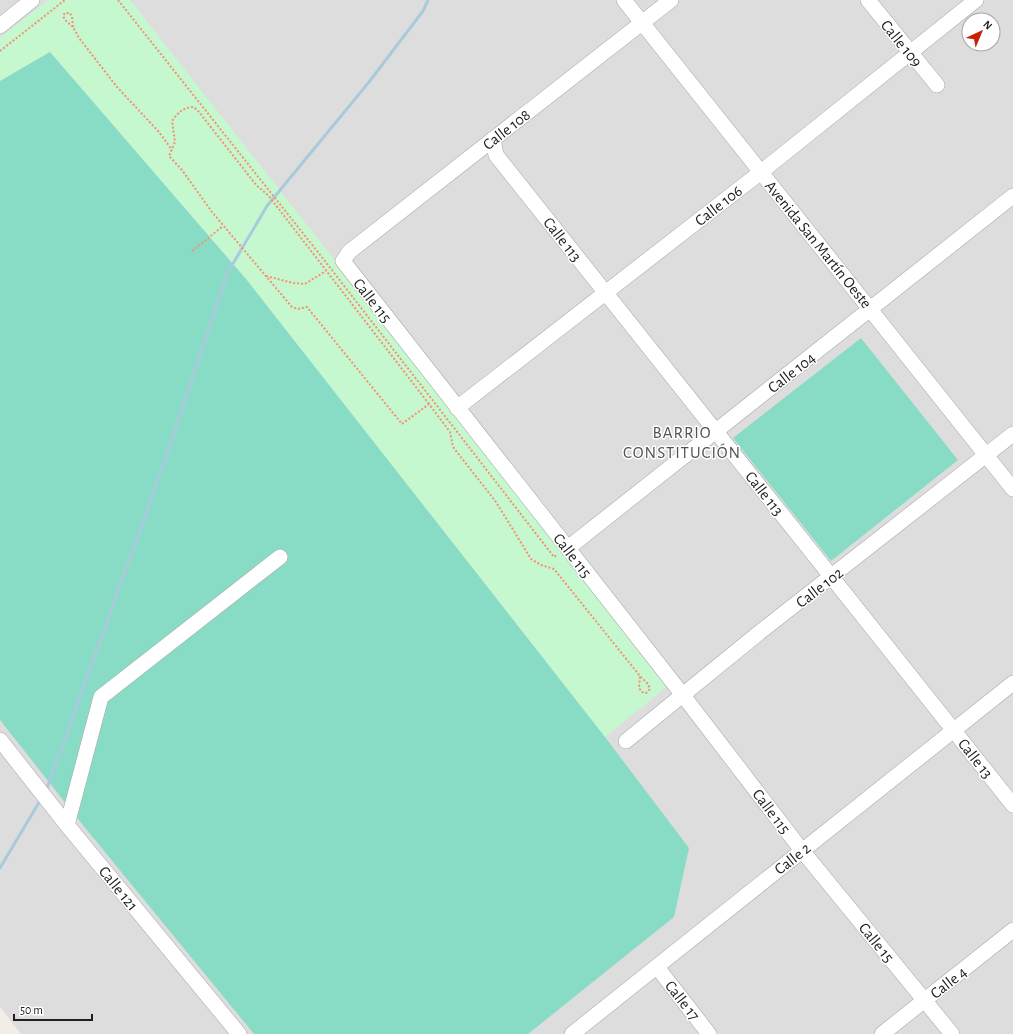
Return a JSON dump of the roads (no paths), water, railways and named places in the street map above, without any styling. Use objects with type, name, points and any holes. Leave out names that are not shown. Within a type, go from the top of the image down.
[{"type":"street","points":[[0,26],[32,0]]},
{"type":"street","name":"Avenida San Martín Oeste","points":[[624,0],[1013,489]]},
{"type":"street","name":"Calle 108","points":[[343,261],[349,252],[671,0]]},
{"type":"street","name":"Calle 109","points":[[868,0],[937,85]]},
{"type":"street","name":"Calle 106","points":[[457,408],[761,172],[976,0]]},
{"type":"street","name":"Calle 113","points":[[492,139],[496,154],[954,730]]},
{"type":"street","name":"Calle 104","points":[[568,548],[1013,196]]},
{"type":"street","name":"Calle 115","points":[[343,261],[682,694],[802,850]]},
{"type":"street","name":"Calle 102","points":[[626,741],[682,694],[1013,434]]},
{"type":"street","points":[[67,825],[101,697],[280,557]]},
{"type":"street","name":"Calle 2","points":[[572,1034],[1013,682]]},
{"type":"street","name":"Calle 13","points":[[954,730],[1013,805]]},
{"type":"street","name":"Calle 121","points":[[0,740],[67,825],[239,1034]]},
{"type":"street","name":"Calle 15","points":[[802,850],[952,1034]]},
{"type":"street","name":"Calle 4","points":[[882,1034],[1013,930]]},
{"type":"street","name":"Calle 17","points":[[657,967],[709,1034]]},
{"type":"waterway","points":[[46,791],[165,461],[228,272],[267,206],[369,82],[423,11],[428,0]]},
{"type":"waterway","points":[[0,868],[41,799]]},
{"type":"district","name":"BARRIO CONSTITUCIÓN","points":[[682,442]]}]
